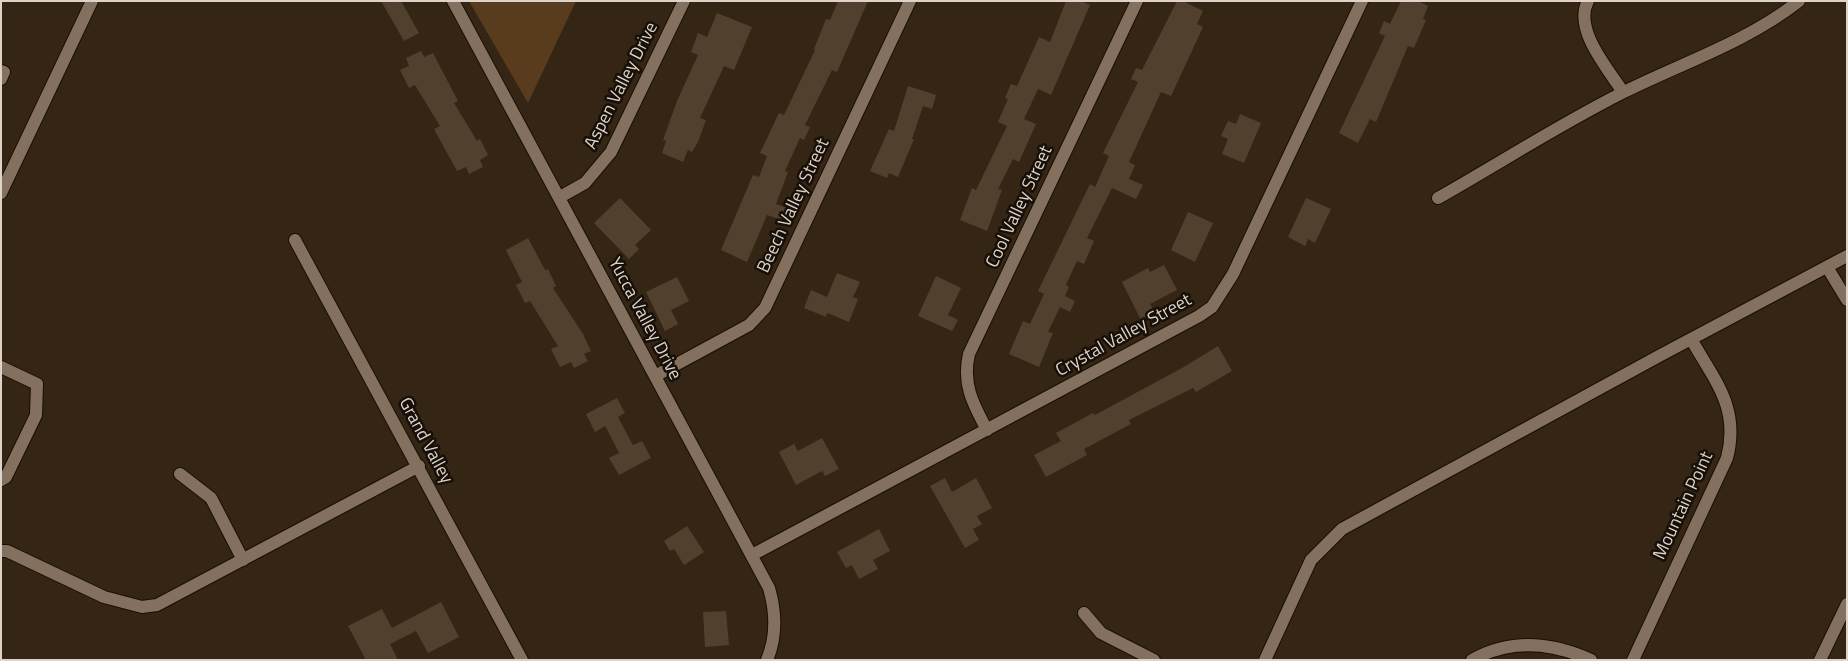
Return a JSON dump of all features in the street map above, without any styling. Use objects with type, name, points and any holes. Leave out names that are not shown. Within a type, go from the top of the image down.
[{"type":"street","points":[[1,193],[92,1]]},
{"type":"street","name":"Yucca Valley Drive","points":[[453,1],[769,588],[774,604],[776,621],[774,638],[767,660]]},
{"type":"street","name":"Aspen Valley Drive","points":[[560,197],[584,183],[611,152],[684,1]]},
{"type":"street","name":"Beech Valley Street","points":[[655,376],[749,325],[765,308],[910,1]]},
{"type":"street","name":"Cool Valley Street","points":[[987,430],[968,393],[966,367],[969,354],[1137,1]]},
{"type":"street","name":"Crystal Valley Street","points":[[752,556],[1199,316],[1212,306],[1233,274],[1362,1]]},
{"type":"street","points":[[1588,1],[1584,10],[1588,38],[1623,92]]},
{"type":"street","points":[[1438,198],[1623,92],[1723,46],[1781,16],[1799,1]]},
{"type":"street","name":"Grand Valley","points":[[296,240],[522,660]]},
{"type":"street","points":[[1265,660],[1311,560],[1342,529],[1847,256]]},
{"type":"street","points":[[1827,267],[1847,300]]},
{"type":"street","name":"Mountain Point","points":[[1633,660],[1727,458],[1731,442],[1732,422],[1728,406],[1691,339]]},
{"type":"street","points":[[1,367],[37,384],[36,414],[6,477],[1,480]]},
{"type":"street","points":[[1,551],[7,551],[104,597],[142,608],[157,605],[419,466]]},
{"type":"street","points":[[180,474],[210,498],[242,560]]},
{"type":"street","points":[[1820,660],[1847,604]]},
{"type":"street","points":[[1084,612],[1102,633],[1154,660]]},
{"type":"street","points":[[1472,660],[1501,647],[1540,644],[1555,646],[1591,660]]},
{"type":"shaded area","points":[[469,1],[576,1],[528,103]]},
{"type":"building","points":[[381,1],[401,1],[419,33],[404,41]]},
{"type":"building","points":[[838,1],[868,1],[837,72],[832,70],[805,125],[810,127],[804,140],[800,138],[785,171],[788,172],[776,204],[787,208],[782,220],[767,215],[747,262],[721,250],[753,175],[759,177],[767,156],[760,153],[779,113],[784,115],[815,50],[826,19],[830,20]]},
{"type":"building","points":[[1066,1],[1081,1],[1090,5],[1051,95],[1038,89],[1024,119],[1036,124],[1019,162],[1013,159],[998,189],[1002,190],[987,231],[960,220],[972,188],[976,190],[1007,126],[998,122],[1008,99],[1005,98],[1011,84],[1017,86],[1039,37],[1050,42]]},
{"type":"building","points":[[1177,1],[1183,1],[1203,11],[1197,24],[1203,27],[1171,96],[1161,92],[1129,162],[1135,165],[1129,179],[1143,185],[1136,199],[1112,188],[1087,238],[1094,241],[1084,264],[1077,261],[1066,285],[1069,287],[1065,296],[1075,301],[1070,312],[1060,307],[1048,332],[1053,333],[1039,367],[1009,354],[1023,321],[1030,324],[1044,294],[1038,291],[1090,184],[1095,187],[1109,156],[1103,153],[1138,82],[1131,79],[1136,68],[1142,70]]},
{"type":"building","points":[[1401,1],[1418,1],[1428,6],[1423,19],[1426,20],[1414,48],[1408,46],[1376,122],[1370,119],[1358,143],[1339,133],[1385,36],[1379,33],[1384,21],[1390,24]]},
{"type":"building","points":[[717,13],[752,27],[734,70],[724,66],[700,118],[706,120],[698,142],[692,152],[688,150],[683,162],[662,153],[666,141],[663,140],[677,101],[698,55],[691,52],[698,33],[707,37]]},
{"type":"building","points":[[421,51],[424,57],[433,53],[458,101],[454,103],[477,141],[480,139],[488,155],[480,160],[483,167],[469,174],[466,167],[457,171],[434,129],[440,126],[415,85],[409,88],[400,70],[409,66],[406,58]]},
{"type":"building","points":[[908,86],[936,95],[932,109],[923,106],[912,139],[914,139],[898,177],[889,173],[887,178],[870,171],[889,129],[894,131]]},
{"type":"building","points":[[1240,114],[1261,123],[1244,163],[1222,154],[1228,139],[1221,136],[1228,121],[1236,124]]},
{"type":"building","points":[[620,198],[651,230],[635,245],[639,249],[629,259],[594,223]]},
{"type":"building","points":[[1306,198],[1331,209],[1315,243],[1308,239],[1305,246],[1288,237]]},
{"type":"building","points":[[1188,212],[1213,223],[1195,262],[1171,250]]},
{"type":"building","points":[[528,238],[545,270],[548,269],[556,286],[553,288],[583,334],[591,351],[584,354],[588,361],[574,368],[571,362],[560,367],[551,349],[558,346],[530,301],[525,303],[516,285],[522,282],[506,250]]},
{"type":"building","points":[[1164,265],[1177,290],[1150,304],[1155,313],[1141,320],[1122,282],[1148,268],[1150,272]]},
{"type":"building","points":[[837,273],[860,282],[853,297],[858,299],[849,322],[827,313],[826,317],[804,308],[811,290],[827,297]]},
{"type":"building","points":[[936,276],[961,288],[948,315],[958,320],[952,331],[918,316]]},
{"type":"building","points":[[677,277],[689,301],[671,310],[678,324],[665,331],[646,292]]},
{"type":"building","points":[[1218,346],[1232,371],[1196,392],[1193,388],[1129,420],[1131,424],[1084,449],[1087,455],[1046,477],[1034,455],[1061,441],[1056,433],[1093,413],[1095,415],[1182,368]]},
{"type":"building","points":[[617,398],[625,413],[618,417],[629,438],[633,445],[642,441],[651,458],[619,475],[609,458],[619,453],[609,433],[605,426],[595,432],[586,414]]},
{"type":"building","points":[[822,438],[839,469],[825,476],[822,471],[796,485],[779,452],[794,444],[798,451]]},
{"type":"building","points":[[945,478],[952,492],[976,478],[992,508],[977,516],[982,524],[973,529],[979,540],[965,548],[930,486]]},
{"type":"building","points":[[687,526],[704,552],[684,565],[674,549],[670,551],[664,541]]},
{"type":"building","points":[[879,529],[890,551],[873,560],[878,569],[859,579],[852,565],[846,568],[837,552]]},
{"type":"building","points":[[441,602],[459,637],[428,653],[416,631],[390,644],[398,660],[366,660],[348,626],[382,609],[392,628]]},
{"type":"building","points":[[726,611],[729,645],[705,647],[703,612]]}]
